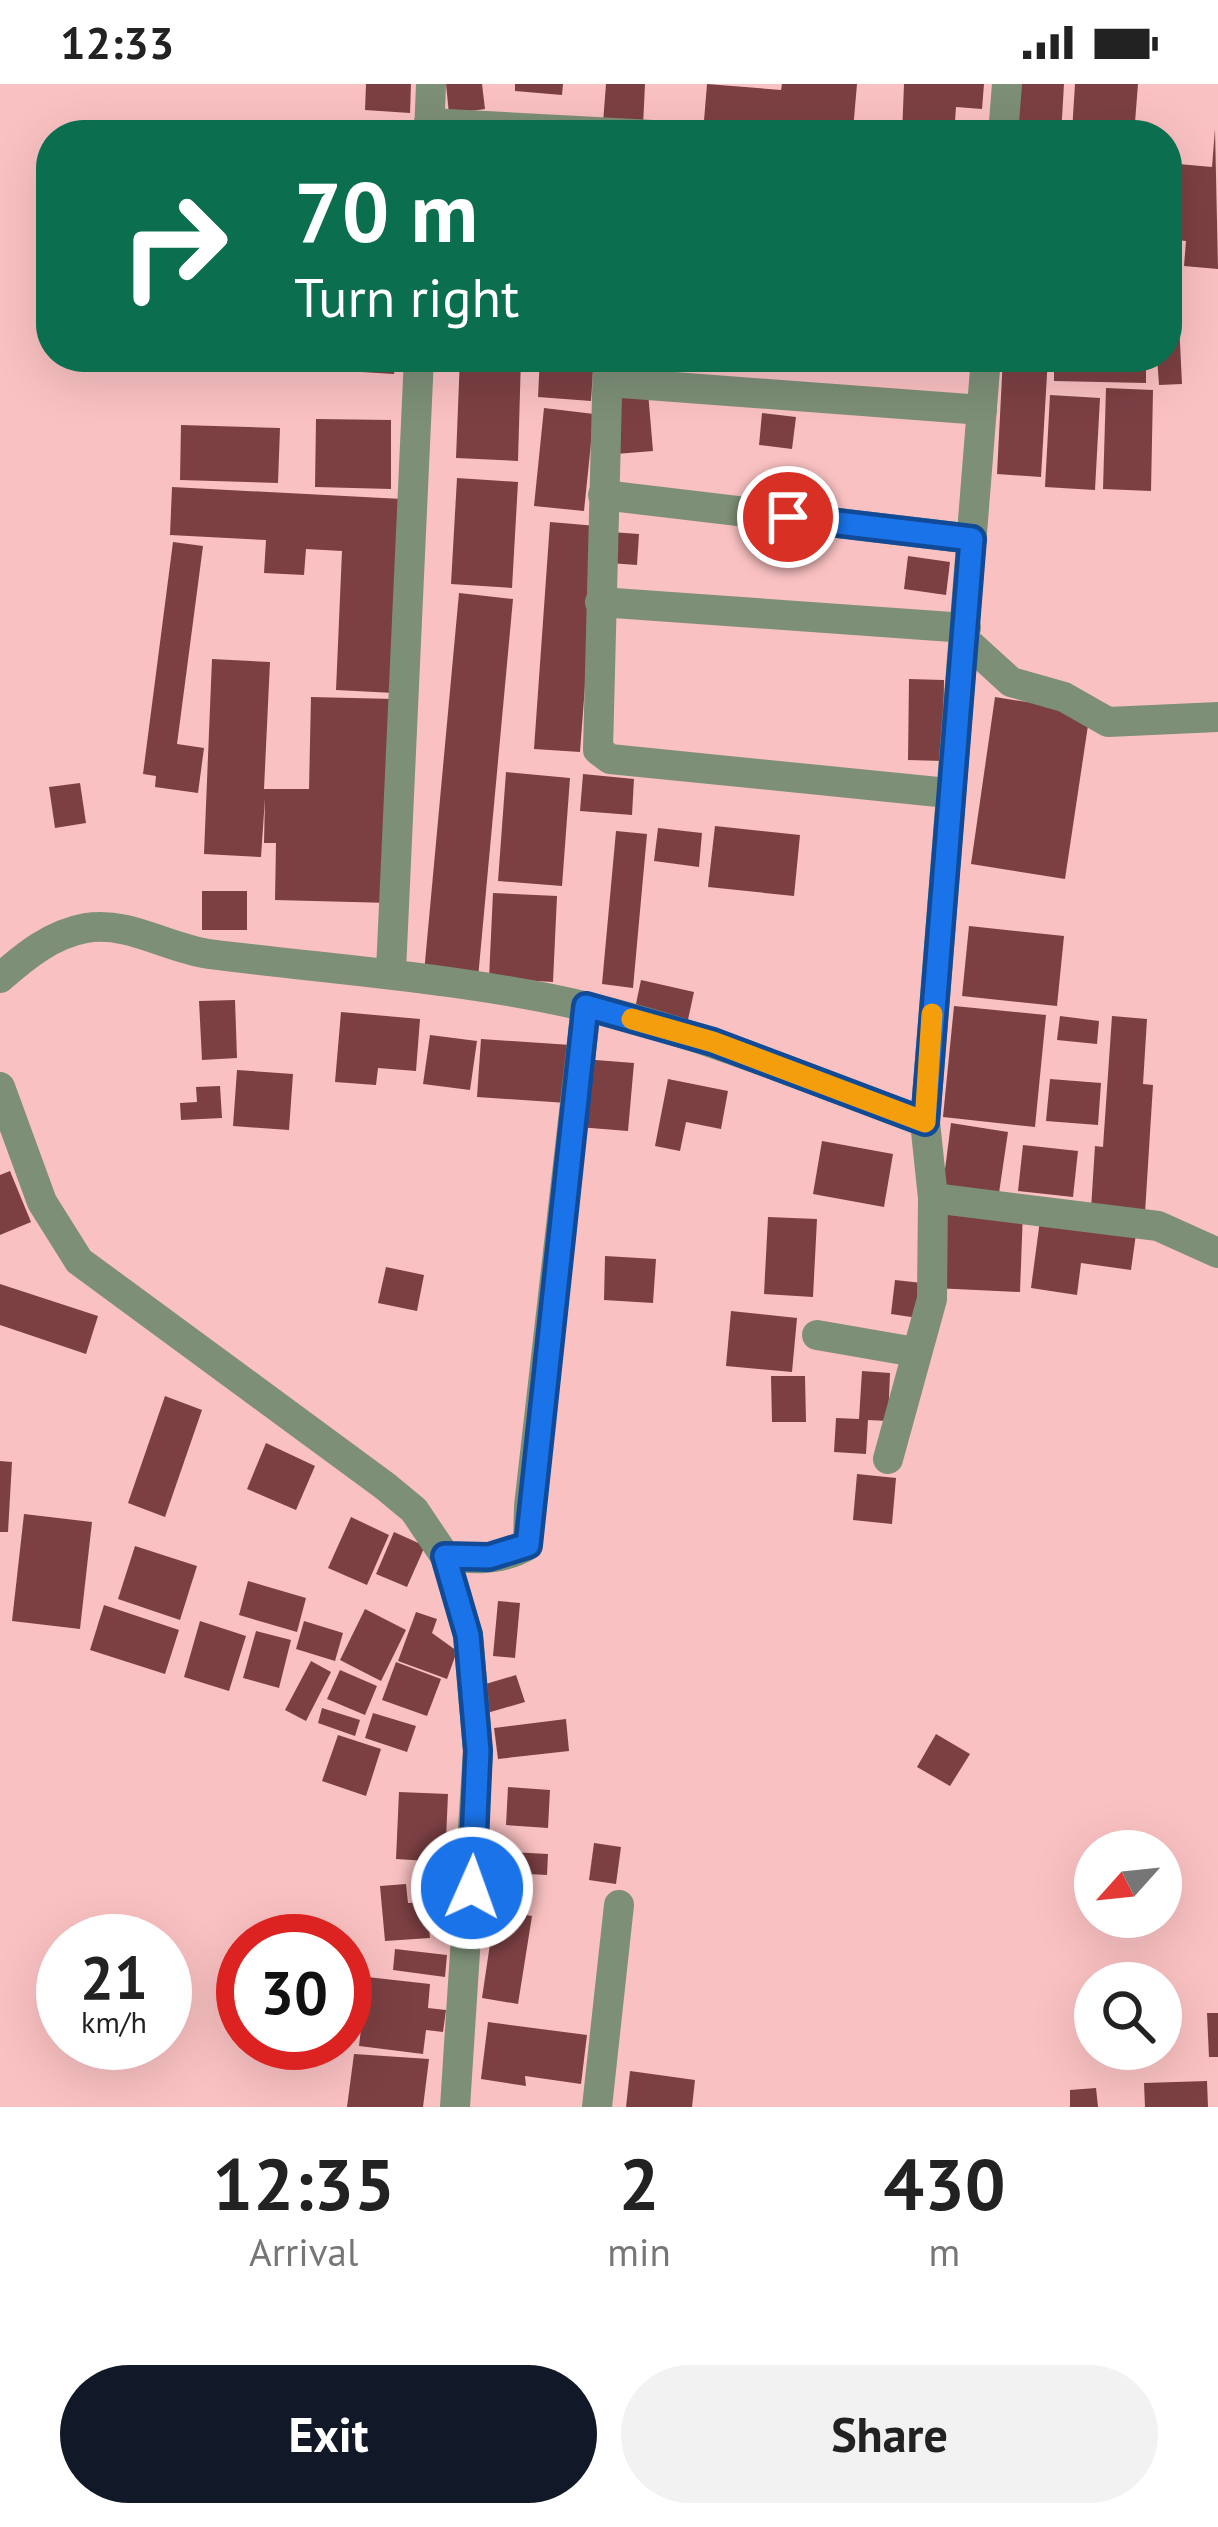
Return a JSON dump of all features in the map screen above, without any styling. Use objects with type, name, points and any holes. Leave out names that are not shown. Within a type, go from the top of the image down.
[{"type":"street","points":[[429,120],[431,84]]},
{"type":"street","points":[[1004,120],[1007,84]]},
{"type":"street","points":[[391,971],[417,372]]},
{"type":"street","points":[[608,372],[595,741],[602,755],[948,793]]},
{"type":"street","points":[[627,372],[982,410]]},
{"type":"street","points":[[888,1459],[932,1299],[933,1198],[925,1122],[985,372]]},
{"type":"street","points":[[603,496],[972,539]]},
{"type":"street","points":[[600,602],[966,634],[1011,682],[1064,697],[1108,722],[1218,717]]},
{"type":"street","points":[[0,978],[58,936],[87,928],[122,928],[203,953],[391,971],[586,1006],[713,1042],[925,1122]]},
{"type":"street","points":[[445,1556],[489,1557],[528,1545],[586,1006]]},
{"type":"street","points":[[0,1087],[42,1202],[79,1261],[386,1486],[414,1510],[445,1556],[468,1635],[478,1751],[470,1934],[455,2107]]},
{"type":"street","points":[[933,1198],[1158,1226],[1218,1253]]},
{"type":"street","points":[[817,1335],[915,1352]]},
{"type":"street","points":[[597,2107],[619,1905]]},
{"type":"building","points":[[366,84],[411,84],[410,113],[365,110]]},
{"type":"building","points":[[446,84],[482,84],[485,109],[449,114]]},
{"type":"building","points":[[515,84],[563,84],[562,95],[515,91]]},
{"type":"building","points":[[606,84],[645,84],[643,120],[603,120]]},
{"type":"building","points":[[707,84],[781,90],[782,84],[857,84],[854,120],[704,120]]},
{"type":"building","points":[[904,84],[984,84],[982,109],[956,107],[955,120],[903,120]]},
{"type":"building","points":[[1020,84],[1064,84],[1062,120],[1018,120]]},
{"type":"building","points":[[1075,84],[1138,84],[1135,120],[1073,120]]},
{"type":"building","points":[[1215,129],[1218,269],[1184,266],[1182,164],[1212,167]]},
{"type":"building","points":[[459,372],[521,372],[518,461],[456,458]]},
{"type":"building","points":[[539,372],[593,372],[591,401],[538,397]]},
{"type":"building","points":[[1002,372],[1047,372],[1041,477],[997,474]]},
{"type":"building","points":[[1054,372],[1146,372],[1146,383],[1054,381]]},
{"type":"building","points":[[1158,372],[1181,372],[1182,384],[1159,385]]},
{"type":"building","points":[[1106,388],[1153,390],[1151,491],[1103,489]]},
{"type":"building","points":[[648,392],[653,451],[616,454],[610,395]]},
{"type":"building","points":[[1050,395],[1100,398],[1095,490],[1045,487]]},
{"type":"building","points":[[544,408],[594,414],[584,511],[534,506]]},
{"type":"building","points":[[762,413],[796,417],[792,449],[759,445]]},
{"type":"building","points":[[316,419],[391,420],[391,489],[315,487]]},
{"type":"building","points":[[181,425],[280,428],[278,483],[180,480]]},
{"type":"building","points":[[457,478],[518,482],[512,588],[451,584]]},
{"type":"building","points":[[172,487],[402,499],[394,693],[336,690],[342,551],[306,549],[304,575],[264,573],[266,540],[170,535]]},
{"type":"building","points":[[550,522],[597,526],[580,752],[534,749]]},
{"type":"building","points":[[611,532],[639,534],[637,565],[609,563]]},
{"type":"building","points":[[173,542],[203,546],[177,744],[204,748],[198,793],[155,787],[156,776],[143,774]]},
{"type":"building","points":[[908,556],[950,562],[946,595],[904,589]]},
{"type":"building","points":[[459,593],[513,599],[478,978],[424,973]]},
{"type":"building","points":[[212,659],[270,662],[264,789],[309,789],[311,697],[394,699],[391,903],[275,900],[276,843],[264,843],[265,798],[261,857],[204,854]]},
{"type":"building","points":[[909,679],[944,680],[943,761],[908,760]]},
{"type":"building","points":[[995,697],[1090,712],[1065,879],[971,864]]},
{"type":"building","points":[[506,772],[570,778],[562,886],[498,881]]},
{"type":"building","points":[[583,774],[634,779],[632,815],[580,811]]},
{"type":"building","points":[[80,783],[86,823],[55,828],[49,787]]},
{"type":"building","points":[[715,826],[800,835],[794,896],[708,887]]},
{"type":"building","points":[[658,828],[702,833],[699,867],[654,861]]},
{"type":"building","points":[[616,831],[647,834],[633,988],[602,984]]},
{"type":"building","points":[[202,891],[247,891],[247,930],[202,930]]},
{"type":"building","points":[[493,893],[557,896],[553,982],[489,978]]},
{"type":"building","points":[[969,926],[1064,936],[1057,1006],[962,996]]},
{"type":"building","points":[[641,980],[694,992],[686,1029],[633,1018]]},
{"type":"building","points":[[235,1000],[237,1058],[202,1060],[199,1001]]},
{"type":"building","points":[[954,1006],[1046,1015],[1035,1127],[943,1117]]},
{"type":"building","points":[[341,1012],[420,1019],[416,1071],[378,1068],[376,1085],[335,1082]]},
{"type":"building","points":[[1060,1016],[1099,1021],[1097,1044],[1057,1040]]},
{"type":"building","points":[[1112,1016],[1147,1019],[1143,1084],[1153,1085],[1145,1213],[1091,1209],[1095,1146],[1103,1147]]},
{"type":"building","points":[[430,1035],[477,1041],[470,1090],[423,1084]]},
{"type":"building","points":[[481,1039],[571,1045],[567,1103],[477,1097]]},
{"type":"building","points":[[583,1059],[634,1063],[628,1131],[578,1127]]},
{"type":"building","points":[[237,1070],[293,1074],[289,1130],[233,1126]]},
{"type":"building","points":[[668,1079],[728,1091],[721,1129],[686,1122],[680,1151],[655,1146]]},
{"type":"building","points":[[1050,1079],[1101,1083],[1098,1125],[1046,1121]]},
{"type":"building","points":[[220,1086],[222,1118],[181,1120],[180,1103],[197,1102],[196,1087]]},
{"type":"building","points":[[951,1123],[1008,1132],[999,1193],[943,1185]]},
{"type":"building","points":[[822,1141],[893,1154],[884,1207],[813,1194]]},
{"type":"building","points":[[1023,1145],[1078,1151],[1073,1197],[1018,1191]]},
{"type":"building","points":[[10,1171],[31,1222],[0,1235],[0,1175]]},
{"type":"building","points":[[938,1207],[1023,1211],[1020,1292],[934,1288]]},
{"type":"building","points":[[768,1217],[817,1219],[813,1297],[764,1294]]},
{"type":"building","points":[[1040,1220],[1136,1234],[1131,1270],[1081,1263],[1077,1295],[1031,1288]]},
{"type":"building","points":[[605,1256],[656,1259],[653,1303],[604,1300]]},
{"type":"building","points":[[386,1267],[424,1275],[417,1311],[378,1303]]},
{"type":"building","points":[[895,1280],[922,1283],[918,1318],[891,1314]]},
{"type":"building","points":[[0,1284],[98,1316],[86,1354],[0,1325]]},
{"type":"building","points":[[731,1311],[797,1318],[792,1372],[726,1366]]},
{"type":"building","points":[[862,1371],[890,1373],[888,1421],[868,1420],[866,1454],[834,1452],[836,1418],[859,1419]]},
{"type":"building","points":[[771,1376],[805,1376],[806,1422],[772,1422]]},
{"type":"building","points":[[165,1396],[202,1410],[165,1517],[128,1503]]},
{"type":"building","points":[[266,1443],[315,1466],[296,1510],[247,1489]]},
{"type":"building","points":[[0,1461],[12,1462],[8,1532],[0,1532]]},
{"type":"building","points":[[857,1474],[896,1478],[892,1524],[853,1520]]},
{"type":"building","points":[[24,1514],[92,1522],[80,1629],[12,1621]]},
{"type":"building","points":[[351,1517],[389,1535],[367,1585],[328,1568]]},
{"type":"building","points":[[394,1532],[425,1546],[407,1587],[376,1574]]},
{"type":"building","points":[[135,1546],[197,1566],[180,1620],[118,1599]]},
{"type":"building","points":[[248,1581],[306,1598],[297,1632],[239,1615]]},
{"type":"building","points":[[498,1601],[520,1603],[515,1658],[493,1656]]},
{"type":"building","points":[[104,1605],[179,1630],[165,1674],[90,1650]]},
{"type":"building","points":[[365,1609],[406,1630],[381,1681],[340,1660]]},
{"type":"building","points":[[416,1612],[437,1619],[432,1633],[457,1651],[447,1679],[398,1661]]},
{"type":"building","points":[[200,1621],[246,1636],[229,1691],[184,1677]]},
{"type":"building","points":[[304,1621],[343,1633],[335,1661],[296,1649]]},
{"type":"building","points":[[256,1631],[291,1640],[279,1688],[243,1678]]},
{"type":"building","points":[[311,1661],[331,1672],[306,1721],[285,1710]]},
{"type":"building","points":[[396,1662],[441,1679],[427,1716],[382,1700]]},
{"type":"building","points":[[340,1670],[377,1686],[365,1715],[327,1699]]},
{"type":"building","points":[[516,1675],[525,1702],[487,1713],[479,1686]]},
{"type":"building","points":[[322,1708],[360,1720],[355,1736],[318,1723]]},
{"type":"building","points":[[373,1713],[416,1726],[407,1752],[365,1738]]},
{"type":"building","points":[[566,1719],[569,1751],[498,1759],[494,1728]]},
{"type":"building","points":[[936,1734],[970,1754],[950,1786],[917,1767]]},
{"type":"building","points":[[338,1735],[381,1749],[366,1796],[322,1781]]},
{"type":"building","points":[[508,1787],[550,1790],[548,1828],[506,1825]]},
{"type":"building","points":[[399,1792],[448,1794],[445,1862],[396,1859]]},
{"type":"building","points":[[594,1843],[621,1847],[616,1884],[589,1880]]},
{"type":"building","points":[[510,1852],[548,1854],[547,1875],[509,1873]]},
{"type":"building","points":[[406,1884],[408,1903],[427,1902],[430,1938],[385,1941],[380,1886]]},
{"type":"building","points":[[495,1910],[532,1916],[518,2004],[482,1998]]},
{"type":"building","points":[[395,1949],[447,1955],[445,1977],[393,1970]]},
{"type":"building","points":[[372,1978],[430,1984],[428,2008],[446,2010],[443,2032],[426,2030],[423,2054],[372,2048]]},
{"type":"building","points":[[1207,2013],[1218,2013],[1218,2057],[1209,2057]]},
{"type":"building","points":[[488,2022],[587,2035],[581,2084],[525,2076],[526,2086],[481,2079]]},
{"type":"building","points":[[372,2055],[429,2059],[423,2107],[347,2107],[352,2070],[372,2070]]},
{"type":"building","points":[[630,2071],[695,2080],[692,2107],[626,2107]]},
{"type":"building","points":[[1207,2081],[1208,2107],[1145,2107],[1144,2083]]},
{"type":"building","points":[[1096,2088],[1098,2107],[1070,2107],[1070,2090]]},
{"type":"slow traffic","points":[[632,1019],[713,1042],[925,1122],[932,1014]]},
{"type":"route","points":[[472,1888],[478,1751],[468,1635],[445,1556],[516,1553],[528,1545],[532,1530],[529,1506],[547,1381],[586,1006],[713,1042],[925,1122],[972,539],[788,517]]}]
